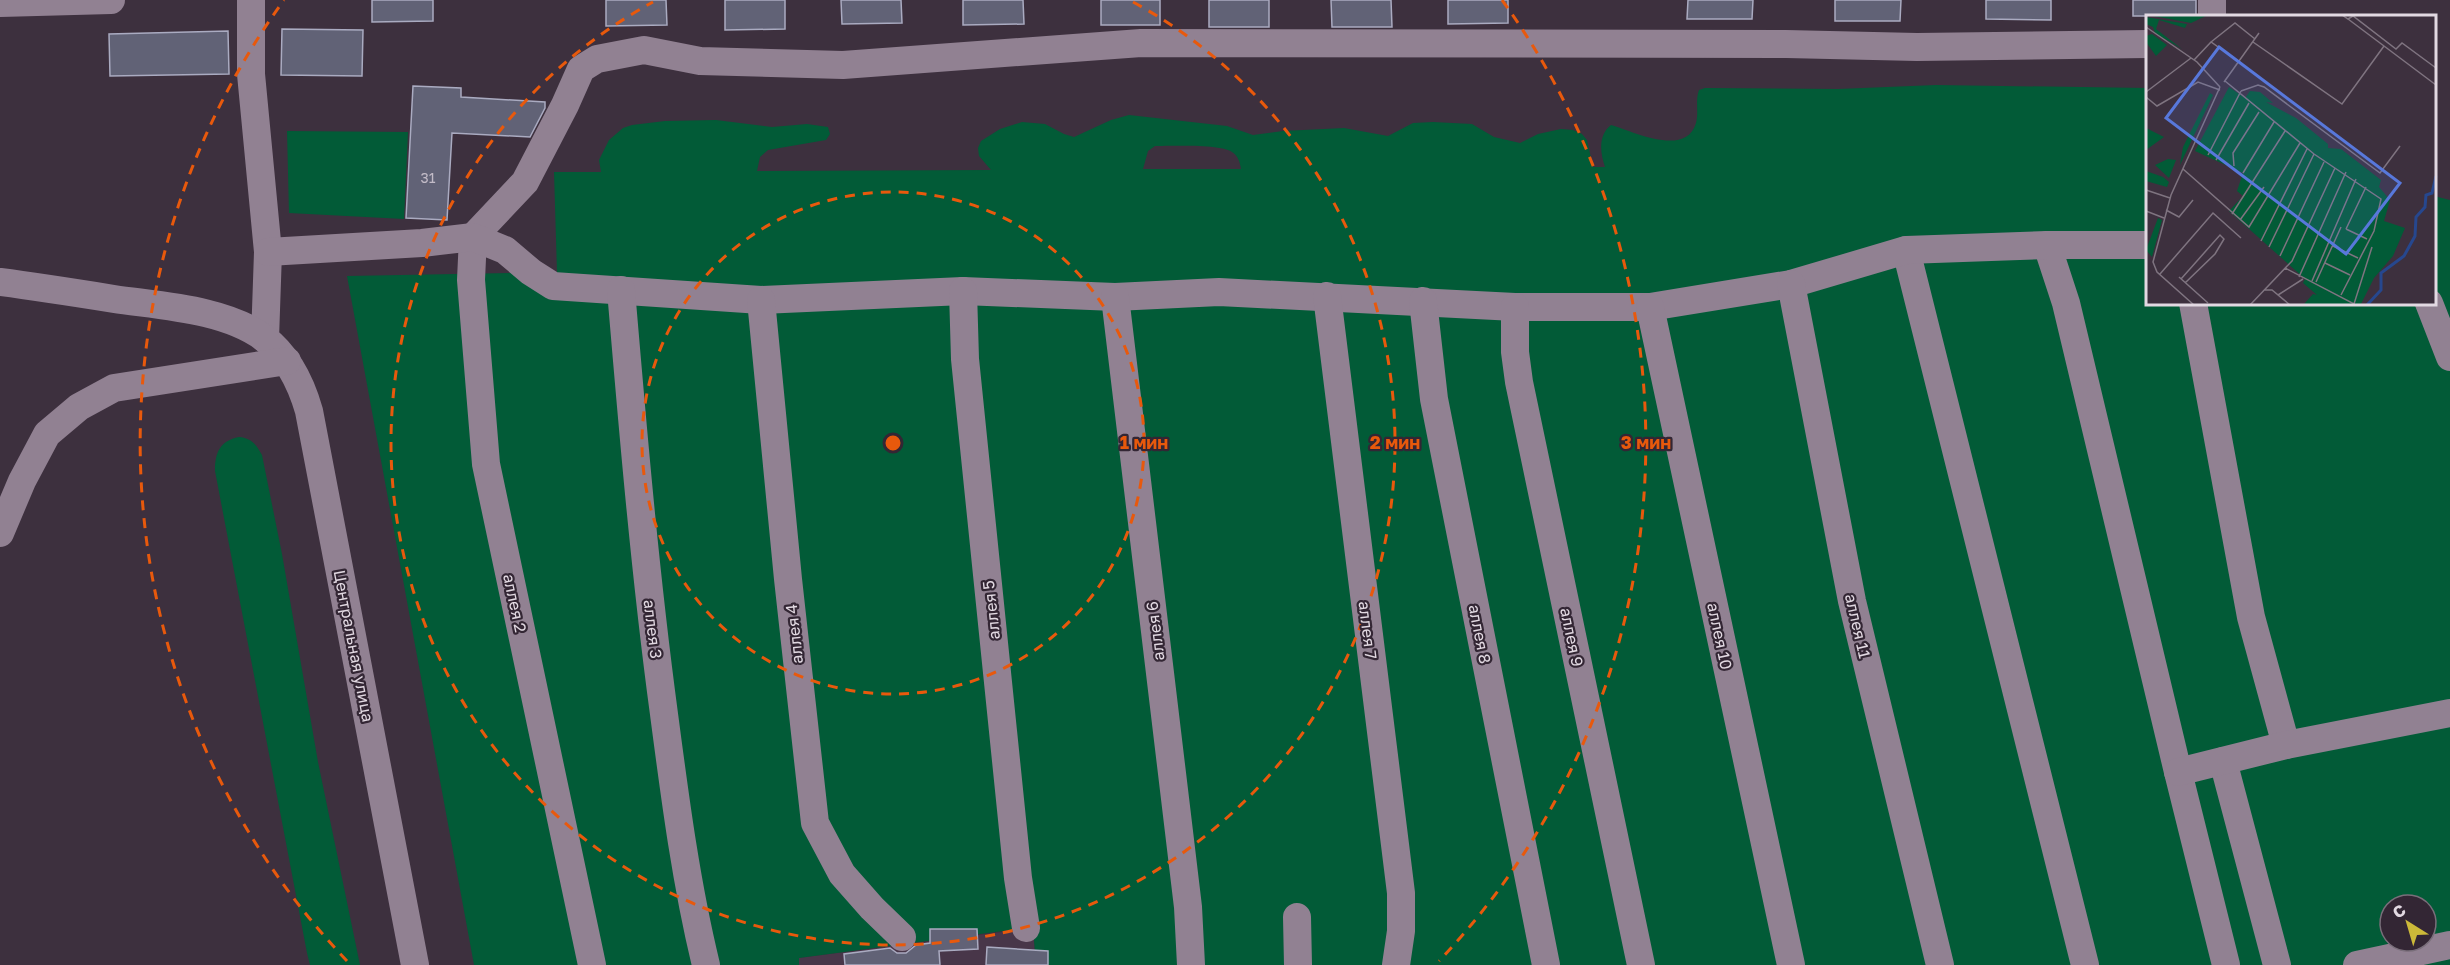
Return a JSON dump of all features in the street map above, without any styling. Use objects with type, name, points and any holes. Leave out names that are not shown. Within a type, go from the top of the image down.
[{"type":"street","points":[[0,3],[111,0]]},
{"type":"street","points":[[251,0],[251,74],[268,252],[265,339]]},
{"type":"street","points":[[474,237],[525,182],[581,69],[597,59],[644,50],[700,61],[843,65],[1141,43],[1786,44],[1917,47],[2146,44]]},
{"type":"street","points":[[268,252],[422,243],[474,237],[505,250],[531,272],[553,286],[761,300],[963,291],[1115,297],[1219,292],[1515,307],[1650,307],[1791,284],[1906,250],[2047,244],[2146,245]]},
{"type":"street","name":"аллея 2","points":[[474,237],[471,280],[486,464],[592,965]]},
{"type":"street","points":[[2047,244],[2066,303],[2226,965]]},
{"type":"street","points":[[1906,250],[2085,965]]},
{"type":"street","name":"Центральная улица","points":[[0,282],[192,311],[241,324],[265,339],[287,361],[302,390],[309,411],[415,965]]},
{"type":"street","name":"аллея 11","points":[[1791,284],[1852,601],[1940,965]]},
{"type":"street","name":"аллея 3","points":[[621,290],[641,531],[659,681],[675,800],[706,965]]},
{"type":"street","name":"аллея 5","points":[[963,291],[965,359],[1018,878],[1026,928]]},
{"type":"street","name":"аллея 7","points":[[1327,296],[1401,893],[1401,931],[1396,965]]},
{"type":"street","name":"аллея 6","points":[[1115,297],[1188,908],[1191,965]]},
{"type":"street","name":"аллея 4","points":[[761,300],[789,590],[815,823],[842,874],[902,937]]},
{"type":"street","name":"аллея 8","points":[[1422,301],[1434,399],[1546,965]]},
{"type":"street","points":[[2193,304],[2251,617],[2286,745]]},
{"type":"street","points":[[2429,304],[2450,357]]},
{"type":"street","name":"аллея 9","points":[[1515,307],[1515,352],[1519,382],[1641,965]]},
{"type":"street","name":"аллея 10","points":[[1650,307],[1791,965]]},
{"type":"street","points":[[0,533],[22,481],[47,434],[79,407],[114,388],[287,361]]},
{"type":"street","points":[[2178,772],[2286,745],[2450,713]]},
{"type":"street","points":[[2223,761],[2277,965]]},
{"type":"street","points":[[1297,917],[1298,965]]},
{"type":"street","points":[[2357,965],[2450,945]]},
{"type":"shaded area","points":[[1033,928],[1036,965],[799,965],[798,958]]},
{"type":"green space","points":[[1936,85],[2146,88],[2146,304],[2435,304],[2435,196],[2450,200],[2450,965],[1036,965],[1033,928],[1026,928],[799,958],[799,965],[474,965],[347,276],[557,272],[554,172],[601,172],[599,160],[609,140],[623,128],[632,125],[665,121],[716,120],[772,127],[807,124],[828,127],[830,134],[826,140],[768,150],[760,157],[757,171],[991,170],[979,156],[978,148],[981,141],[1000,129],[1022,122],[1045,124],[1074,137],[1111,120],[1129,115],[1227,126],[1253,135],[1344,128],[1388,136],[1413,123],[1433,122],[1472,124],[1494,137],[1520,143],[1538,134],[1561,129],[1573,130],[1582,134],[1587,140],[1593,167],[1605,167],[1601,144],[1604,134],[1611,125],[1658,139],[1670,141],[1681,139],[1690,133],[1696,123],[1699,90],[1705,88],[1838,89]],"holes":[[[1155,146],[1226,149],[1236,155],[1241,169],[1143,169],[1148,151]]]},
{"type":"green space","points":[[287,131],[408,132],[404,219],[289,213]]},
{"type":"green space","points":[[239,437],[253,442],[262,455],[282,554],[318,762],[360,965],[310,965],[307,953],[215,471],[220,448],[227,441]]},
{"type":"building","points":[[372,0],[433,0],[433,21],[372,22]]},
{"type":"building","points":[[606,0],[666,0],[667,25],[606,26]]},
{"type":"building","points":[[725,0],[785,0],[785,29],[725,30]]},
{"type":"building","points":[[841,0],[901,0],[902,23],[842,24]]},
{"type":"building","points":[[963,0],[1023,0],[1024,24],[963,25]]},
{"type":"building","points":[[1101,0],[1160,0],[1160,25],[1101,25]]},
{"type":"building","points":[[1209,0],[1269,0],[1269,27],[1209,27]]},
{"type":"building","points":[[1331,0],[1391,0],[1392,27],[1332,27]]},
{"type":"building","points":[[1448,0],[1508,0],[1508,23],[1448,24]]},
{"type":"building","points":[[1688,0],[1753,0],[1752,19],[1687,19]]},
{"type":"building","points":[[1835,0],[1901,0],[1900,21],[1835,21]]},
{"type":"building","points":[[1986,0],[2051,0],[2051,20],[1986,19]]},
{"type":"building","points":[[2133,0],[2196,0],[2196,15],[2133,16]]},
{"type":"building","points":[[282,29],[363,30],[362,76],[281,75]]},
{"type":"building","points":[[228,31],[229,74],[110,76],[109,34]]},
{"type":"building","points":[[413,86],[461,88],[461,97],[545,102],[545,108],[530,137],[452,133],[447,220],[406,218]]},
{"type":"building","points":[[930,929],[977,929],[978,949],[939,951],[940,965],[845,965],[844,954],[890,948],[897,953],[906,953],[916,945],[930,943]]},
{"type":"building","points":[[987,947],[1048,951],[1048,965],[986,965]]}]
